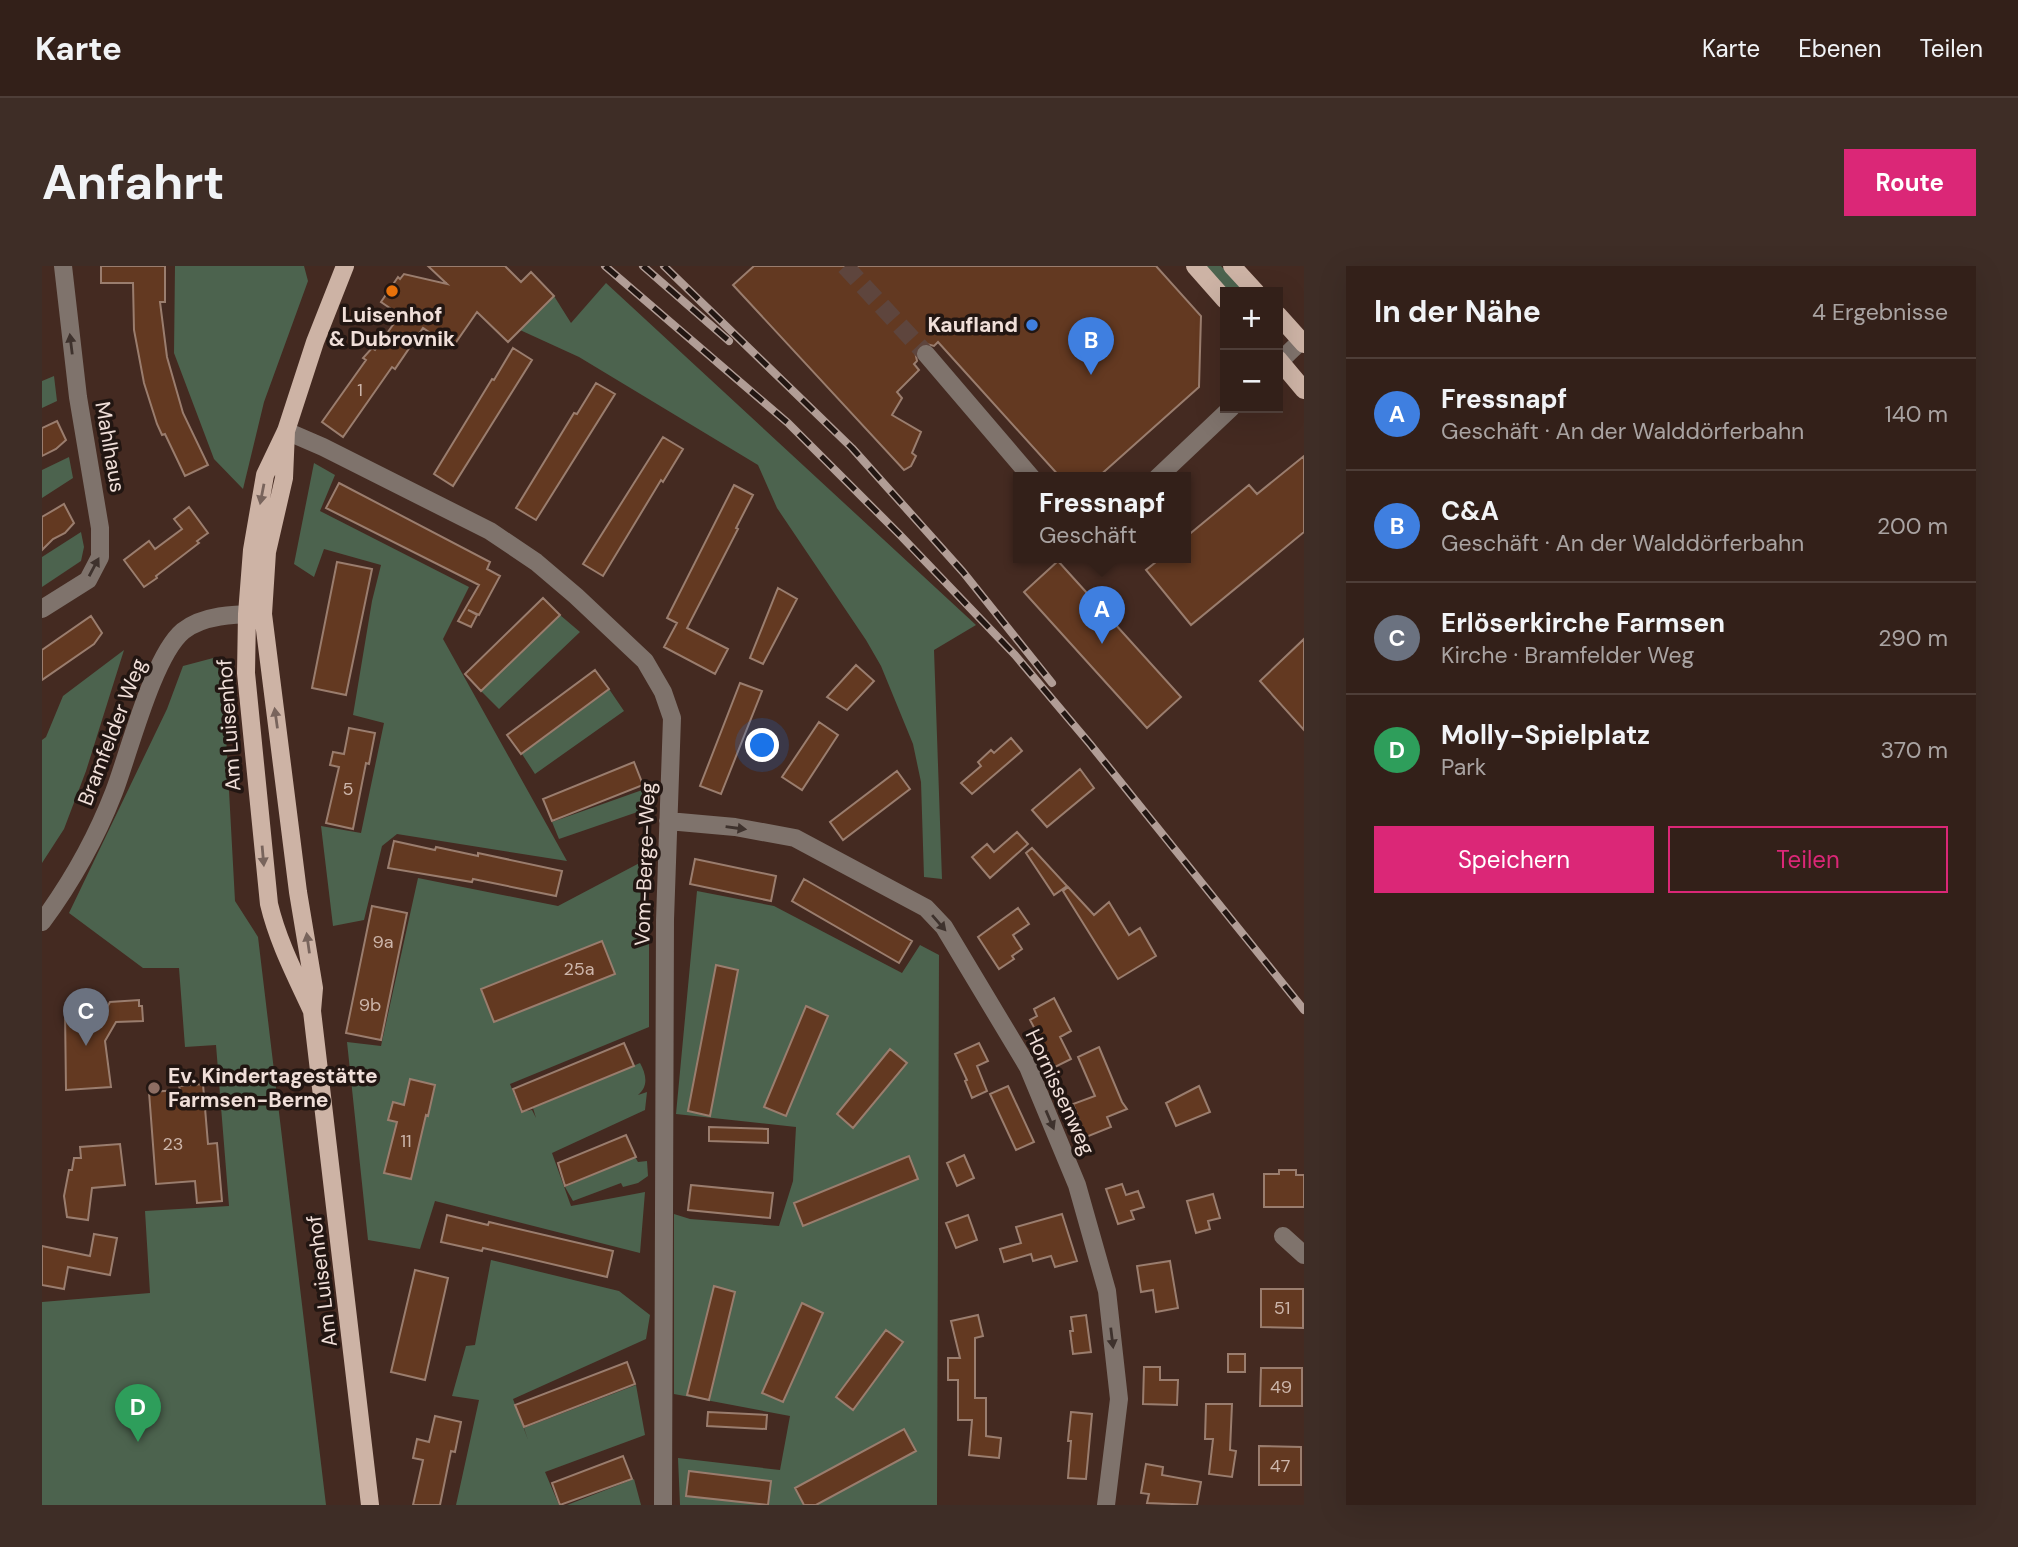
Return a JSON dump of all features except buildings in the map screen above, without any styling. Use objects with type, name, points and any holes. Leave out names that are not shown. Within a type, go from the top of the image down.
[{"type":"main road","points":[[1195,266],[1220,294]]},
{"type":"main road","points":[[1232,266],[1251,287]]},
{"type":"main road","name":"Am Luisenhof","points":[[342,270],[286,431],[265,475],[252,551],[255,614],[314,988],[312,1011],[370,1505]]},
{"type":"main road","points":[[1283,321],[1303,343]]},
{"type":"main road","points":[[1283,367],[1304,390]]},
{"type":"main road","name":"Am Luisenhof","points":[[255,614],[248,696],[269,904],[275,930],[312,1011]]},
{"type":"street","name":"Mahlhaus","points":[[42,609],[88,580],[100,558],[100,528],[78,397],[63,266]]},
{"type":"street","points":[[1283,357],[1303,343]]},
{"type":"street","points":[[926,354],[1027,472]]},
{"type":"street","points":[[1163,472],[1226,413]]},
{"type":"street","name":"Vom-Berge-Weg","points":[[286,431],[490,531],[560,581],[645,661],[663,692],[672,718],[665,898],[663,1505]]},
{"type":"street","name":"Bramfelder Weg","points":[[42,922],[88,853],[115,790],[151,688],[173,642],[194,624],[209,618],[255,614]]},
{"type":"street","name":"Hornissenweg","points":[[668,821],[735,827],[794,838],[926,908],[944,927],[1028,1067],[1077,1185],[1107,1291],[1119,1392],[1106,1505]]},
{"type":"street","points":[[1283,1236],[1304,1255]]},
{"type":"green space","points":[[175,266],[304,266],[308,281],[264,402],[243,489],[214,459],[174,353]]},
{"type":"green space","points":[[1205,266],[1221,266],[1240,287],[1224,287]]},
{"type":"green space","points":[[606,283],[976,625],[934,650],[942,879],[924,877],[921,782],[913,744],[881,666],[777,508],[758,465],[579,357],[520,330],[554,296],[571,323]]},
{"type":"green space","points":[[54,376],[57,401],[42,408],[42,381]]},
{"type":"green space","points":[[69,457],[73,478],[42,498],[42,470]]},
{"type":"green space","points":[[314,463],[335,475],[320,511],[469,587],[443,639],[567,861],[397,834],[382,846],[364,920],[333,926],[321,826],[361,833],[384,723],[353,715],[372,601],[381,565],[324,549],[314,577],[294,564]]},
{"type":"green space","points":[[81,532],[84,547],[81,561],[42,587],[42,557]]},
{"type":"green space","points":[[560,615],[580,632],[499,709],[481,691]]},
{"type":"green space","points":[[124,650],[86,771],[64,829],[42,863],[42,740],[46,737],[63,696]]},
{"type":"green space","points":[[217,657],[222,662],[235,901],[258,937],[326,1505],[42,1505],[42,1302],[150,1293],[145,1211],[229,1206],[216,1045],[185,1047],[179,968],[143,968],[69,913],[167,709],[183,666]]},
{"type":"green space","points":[[609,689],[624,711],[535,774],[522,754]]},
{"type":"green space","points":[[645,789],[652,807],[559,839],[552,822]]},
{"type":"green space","points":[[649,858],[649,1027],[510,1084],[521,1112],[532,1110],[536,1118],[533,1108],[640,1063],[645,1080],[644,1088],[638,1095],[647,1092],[645,1110],[552,1153],[571,1206],[645,1192],[640,1253],[435,1201],[420,1249],[368,1240],[347,1042],[381,1046],[418,878],[558,906]]},
{"type":"green space","points":[[697,891],[774,906],[902,973],[920,945],[939,955],[937,1505],[680,1505],[678,1458],[780,1470],[790,1416],[674,1394],[674,1214],[690,1219],[779,1226],[793,1181],[796,1127],[676,1114]]},
{"type":"green space","points":[[635,1157],[638,1162],[647,1161],[648,1176],[638,1183],[623,1187],[621,1183],[573,1201],[565,1187]]},
{"type":"green space","points":[[491,1260],[619,1291],[650,1315],[646,1339],[513,1399],[528,1440],[524,1428],[636,1385],[645,1435],[545,1472],[559,1505],[456,1505],[479,1400],[452,1396],[466,1346],[475,1345]]},
{"type":"green space","points":[[634,1479],[641,1505],[567,1505]]},
{"type":"tunnel","points":[[845,266],[926,354]]},
{"type":"railway","points":[[605,266],[788,423],[1015,655],[1304,1010]]},
{"type":"railway","points":[[643,266],[729,341]]},
{"type":"railway","points":[[664,266],[852,448],[963,572],[1052,683]]},
{"type":"place","name":"Luisenhof & Dubrovnik","points":[[392,291]]},
{"type":"place","name":"Kaufland","points":[[1032,325]]},
{"type":"place","name":"C&A","points":[[1091,375]]},
{"type":"place","name":"Fressnapf","points":[[1102,644]]},
{"type":"place","name":"Erlöserkirche Farmsen","points":[[86,1046]]},
{"type":"place","name":"Ev. Kindertagestätte Farmsen-Berne","points":[[154,1088]]},
{"type":"place","name":"Molly-Spielplatz","points":[[138,1442]]}]
